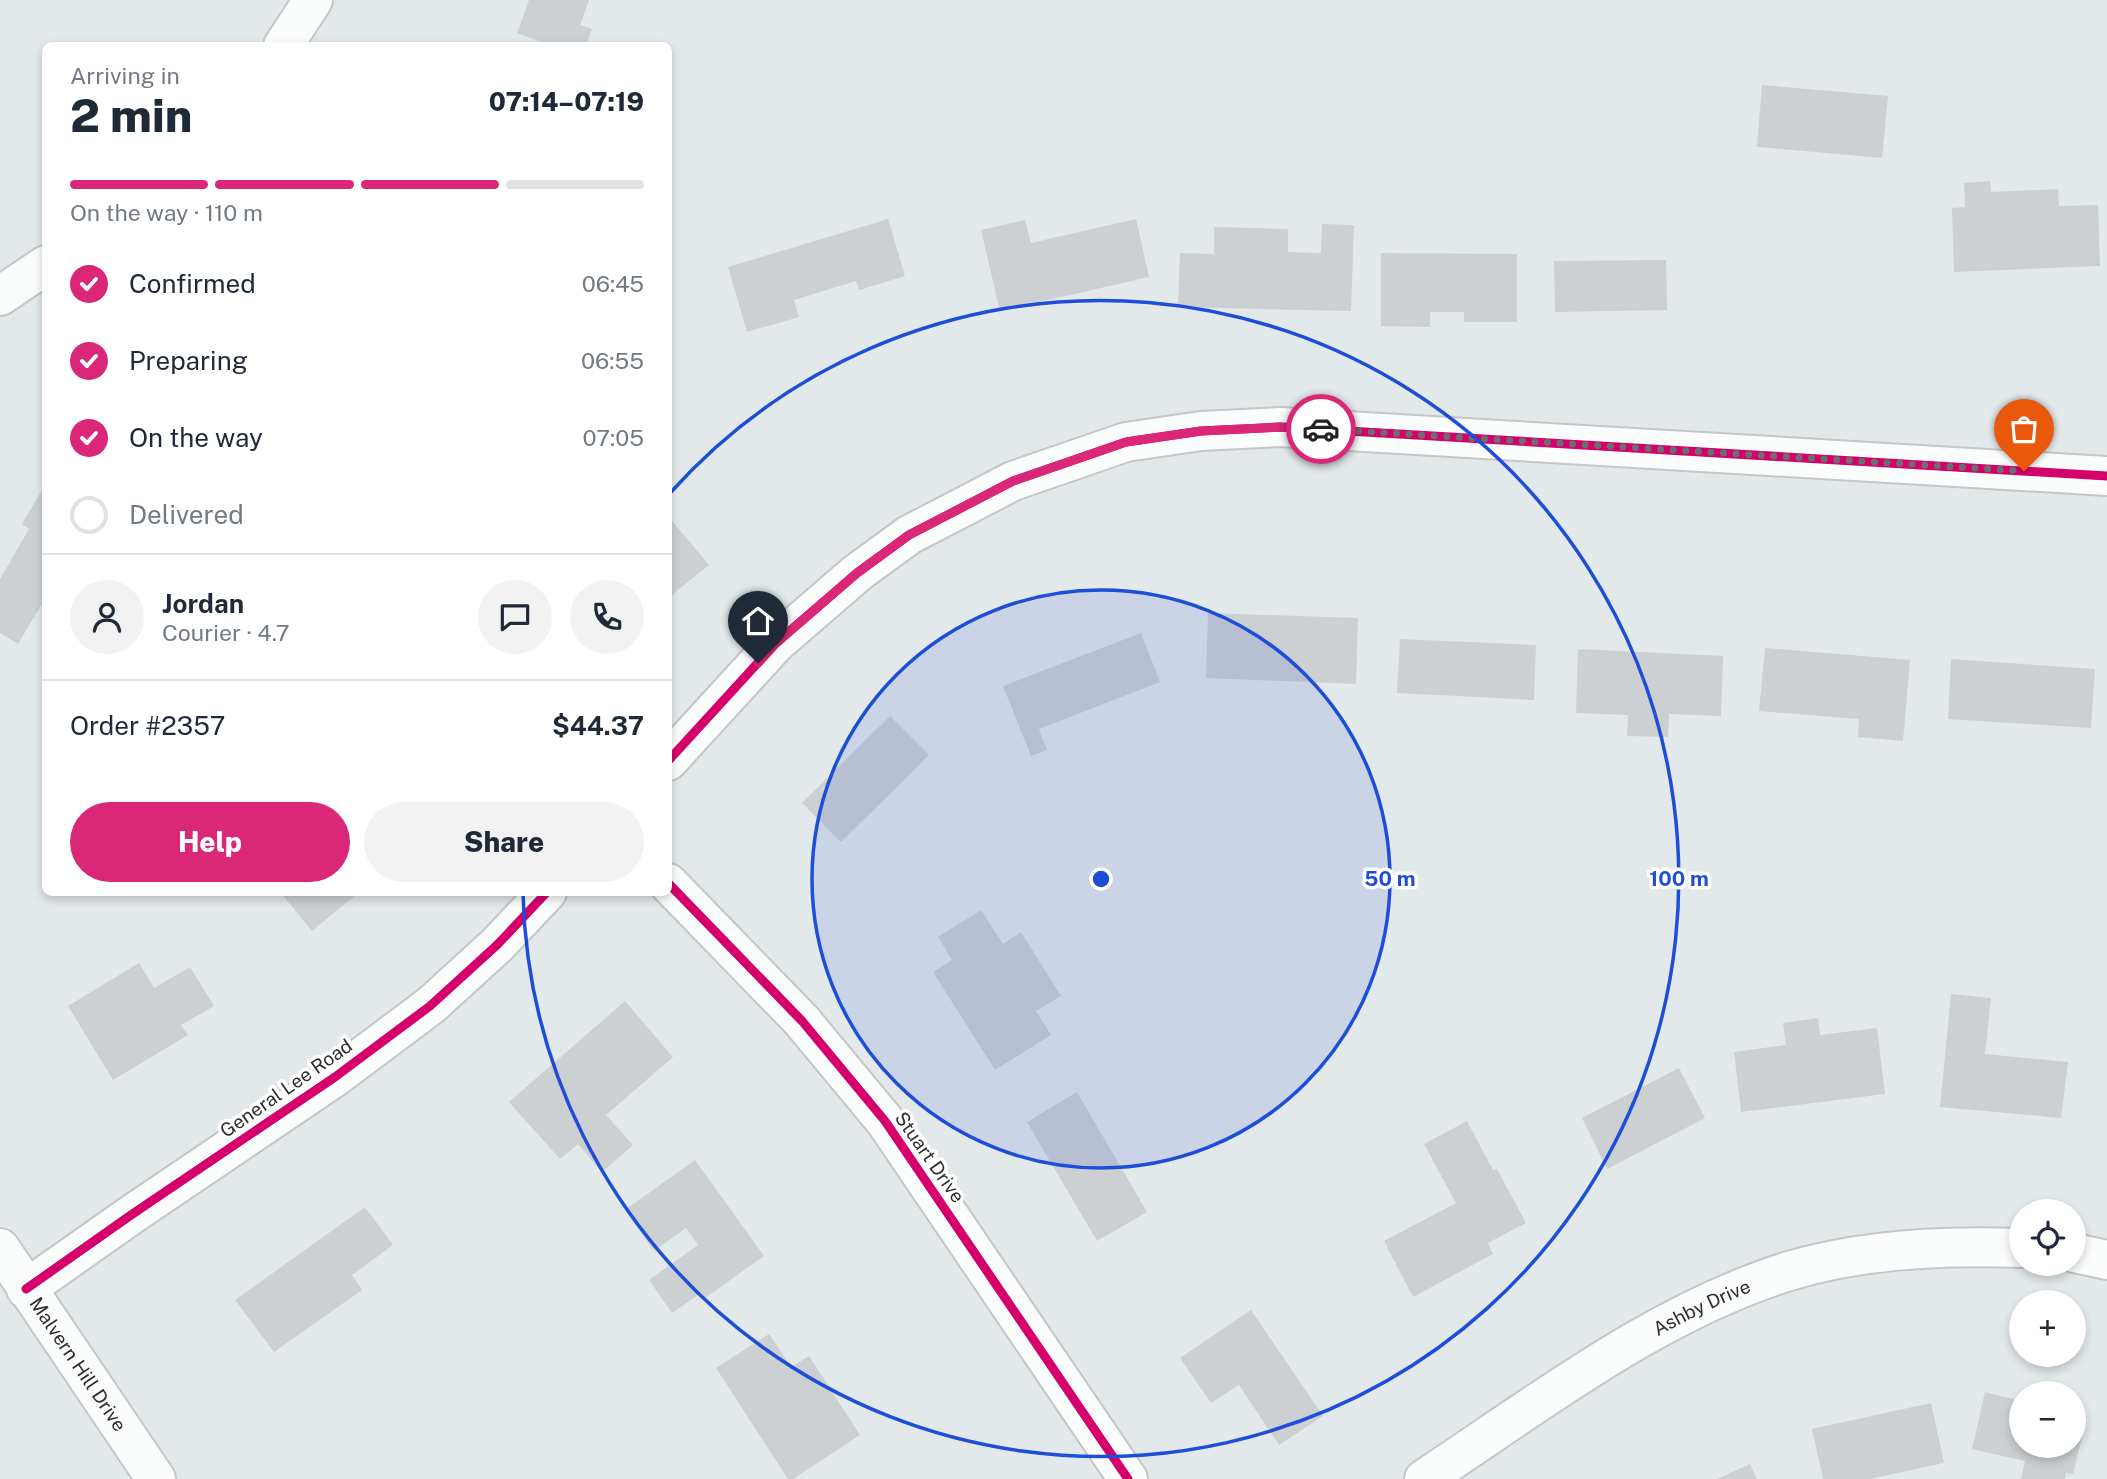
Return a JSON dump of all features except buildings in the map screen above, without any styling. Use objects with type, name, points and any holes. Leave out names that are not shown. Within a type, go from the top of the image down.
[{"type":"street","points":[[286,42],[313,0]]},
{"type":"street","points":[[0,296],[42,268]]},
{"type":"street","points":[[672,757],[776,643],[857,573],[909,535],[1013,481],[1126,442],[1201,431],[1280,427],[2107,476]]},
{"type":"street","name":"Stuart Drive","points":[[672,887],[802,1021],[885,1121],[1128,1479]]},
{"type":"street","name":"General Lee Road","points":[[26,1289],[335,1077],[430,1006],[497,945],[543,896]]},
{"type":"street","name":"Malvern Hill Drive","points":[[0,1248],[156,1479]]},
{"type":"street","name":"Ashby Drive","points":[[1424,1479],[1640,1339],[1726,1294],[1790,1271],[1849,1258],[1912,1250],[2009,1248]]},
{"type":"street","points":[[2086,1256],[2107,1260]]},
{"type":"cycle path","points":[[672,757],[776,643],[857,573],[909,535],[1013,481],[1126,442],[1201,431],[1280,427],[2107,476]]},
{"type":"cycle path","points":[[672,887],[802,1021],[885,1121],[1128,1479]]},
{"type":"cycle path","points":[[26,1289],[335,1077],[430,1006],[497,945],[543,896]]},
{"type":"way so far","points":[[1321,429],[2024,471]]},
{"type":"route","points":[[758,663],[776,643],[857,573],[909,535],[1013,481],[1126,442],[1201,431],[1280,427],[1321,429]]}]
